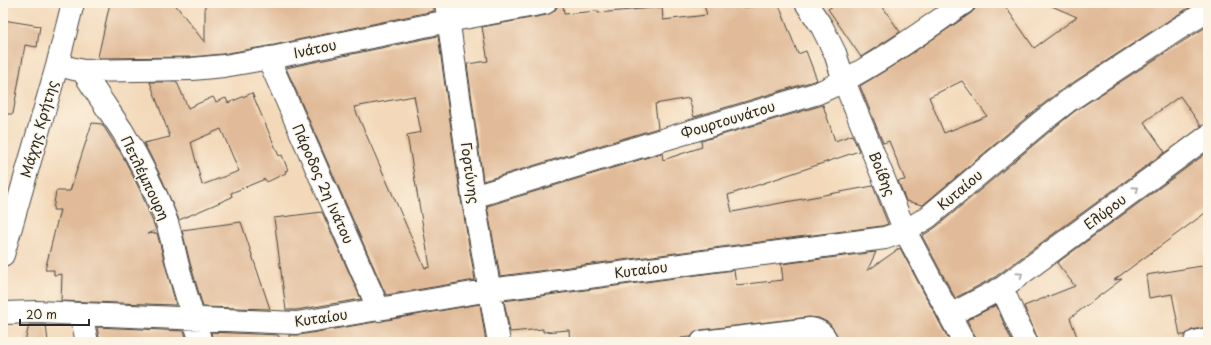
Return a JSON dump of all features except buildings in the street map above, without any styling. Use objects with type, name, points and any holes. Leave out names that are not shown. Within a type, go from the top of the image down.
[{"type":"street","name":"Μάχης Κρήτης","points":[[3,255],[57,66],[73,3]]},
{"type":"street","name":"Ινάτου","points":[[83,71],[210,68],[239,64],[283,55],[447,12],[545,3]]},
{"type":"street","name":"Βοίβης","points":[[806,3],[822,27],[834,53],[905,231],[964,342]]},
{"type":"street","name":"Φουρτουνάτου","points":[[473,197],[818,93],[844,81],[889,53],[939,10],[964,3]]},
{"type":"street","name":"Κυταίου","points":[[3,313],[36,312],[297,323],[490,290],[875,240],[905,231],[938,210],[1041,122],[1068,102],[1178,29],[1208,11]]},
{"type":"street","name":"Γορτύνης","points":[[447,12],[473,197],[499,342]]},
{"type":"street","name":"Πάροδος 2η Ινάτου","points":[[268,58],[380,310]]},
{"type":"street","points":[[57,66],[83,71]]},
{"type":"street","name":"Πετλέμπουρη","points":[[83,71],[129,143],[158,200],[170,231],[179,271],[201,342]]},
{"type":"street","name":"Ελύρου","points":[[950,315],[1002,288],[1208,136]]},
{"type":"street","points":[[1002,288],[1026,342]]},
{"type":"street","points":[[81,314],[87,342]]},
{"type":"street","points":[[702,342],[810,329],[822,333],[828,342]]},
{"type":"street","points":[[1195,342],[1208,339]]}]
